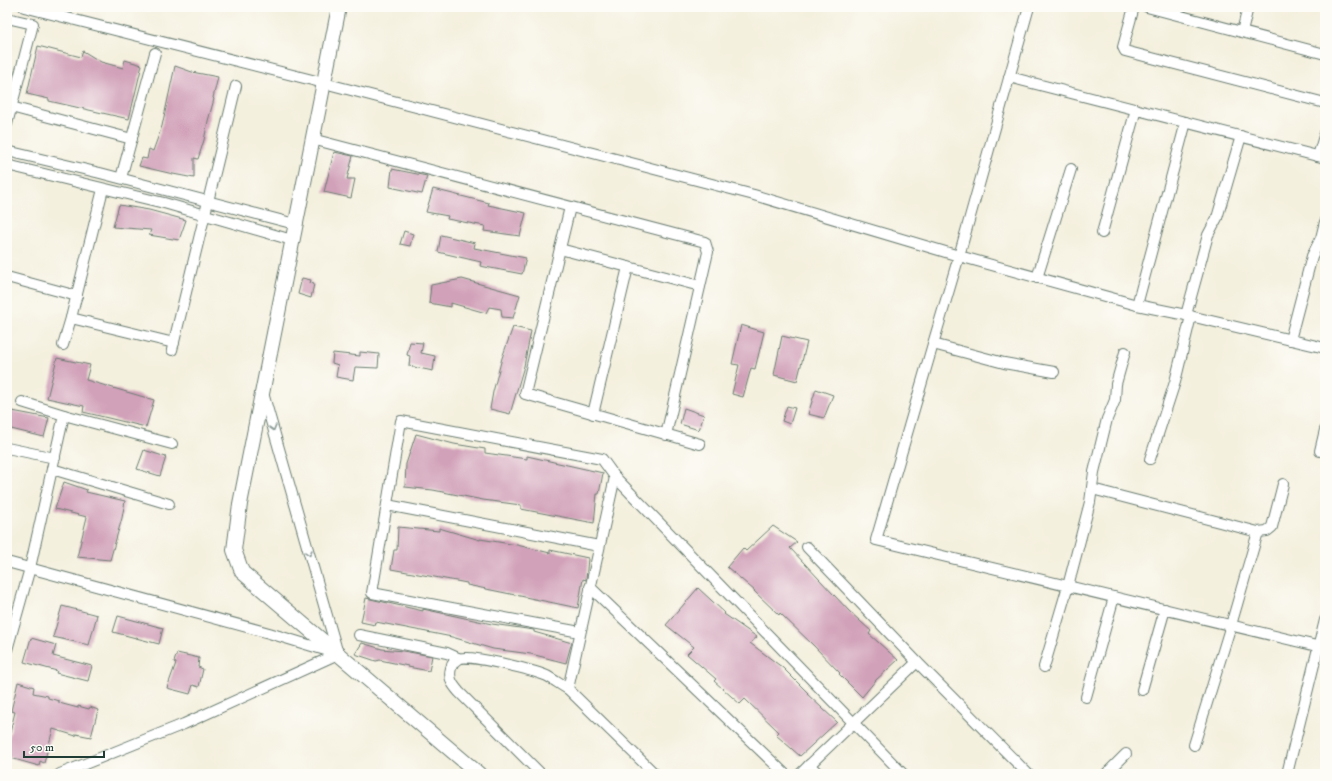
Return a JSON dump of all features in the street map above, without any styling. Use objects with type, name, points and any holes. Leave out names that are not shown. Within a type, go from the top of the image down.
[{"type":"main road","points":[[339,7],[262,390],[240,504],[234,550],[242,572],[479,774]]},
{"type":"street","points":[[24,7],[324,83],[754,195],[959,256],[1137,305],[1189,315],[1325,348]]},
{"type":"street","points":[[1029,7],[959,256],[932,344],[876,540],[1321,647]]},
{"type":"street","points":[[1134,7],[1123,47],[1126,51],[1325,103]]},
{"type":"street","points":[[1147,7],[1325,54]]},
{"type":"street","points":[[1242,32],[1248,7]]},
{"type":"street","points":[[7,18],[33,24],[7,124]]},
{"type":"street","points":[[121,178],[155,53]]},
{"type":"street","points":[[1009,77],[1322,157],[1325,133]]},
{"type":"street","points":[[72,318],[173,347],[236,86]]},
{"type":"street","points":[[11,107],[132,139]]},
{"type":"street","points":[[1102,233],[1136,109]]},
{"type":"street","points":[[1137,305],[1186,122]]},
{"type":"street","points":[[1150,459],[1175,382],[1208,235],[1217,218],[1241,136]]},
{"type":"street","points":[[312,139],[705,242],[708,252],[666,435]]},
{"type":"street","points":[[7,151],[121,178],[296,224]]},
{"type":"street","points":[[7,165],[164,203],[292,240]]},
{"type":"street","points":[[1037,278],[1070,169]]},
{"type":"street","points":[[63,345],[72,318],[103,189]]},
{"type":"street","points":[[570,207],[525,394],[700,444]]},
{"type":"street","points":[[1290,340],[1312,256],[1321,238],[1325,222]]},
{"type":"street","points":[[560,249],[700,286]]},
{"type":"street","points":[[593,414],[628,267]]},
{"type":"street","points":[[7,277],[77,296]]},
{"type":"street","points":[[932,344],[1004,363],[1054,372]]},
{"type":"street","points":[[1044,667],[1068,586],[1090,502],[1094,472],[1108,419],[1115,400],[1116,384],[1125,352]]},
{"type":"street","points":[[262,390],[338,654]]},
{"type":"street","points":[[22,402],[172,444]]},
{"type":"street","points":[[7,650],[30,568],[64,415]]},
{"type":"street","points":[[580,632],[372,592],[401,421],[602,459],[615,477],[903,774]]},
{"type":"street","points":[[1320,452],[1325,430]]},
{"type":"street","points":[[7,448],[54,458]]},
{"type":"street","points":[[52,469],[169,504]]},
{"type":"street","points":[[568,690],[615,477]]},
{"type":"street","points":[[1092,489],[1258,532],[1267,531],[1272,527],[1283,484]]},
{"type":"street","points":[[386,505],[600,546]]},
{"type":"street","points":[[1194,745],[1258,532]]},
{"type":"street","points":[[807,547],[917,662],[1028,774]]},
{"type":"street","points":[[7,562],[269,633],[338,654]]},
{"type":"street","points":[[590,587],[785,774]]},
{"type":"street","points":[[1086,698],[1114,597]]},
{"type":"street","points":[[1142,690],[1165,609]]},
{"type":"street","points":[[1287,774],[1321,647],[1325,620]]},
{"type":"street","points":[[359,635],[447,653],[458,658],[466,657],[490,660],[547,676],[568,690],[656,774]]},
{"type":"street","points":[[60,774],[184,724],[338,654]]},
{"type":"street","points":[[458,658],[452,663],[450,672],[451,682],[459,692],[541,774]]},
{"type":"street","points":[[800,774],[917,662]]},
{"type":"street","points":[[1106,774],[1126,754]]},
{"type":"street","points":[[809,765],[819,774]]},
{"type":"building","points":[[38,46],[81,57],[83,51],[101,62],[123,68],[125,60],[142,65],[129,119],[49,101],[49,99],[27,94]]},
{"type":"building","points":[[175,66],[192,72],[218,77],[204,140],[198,159],[194,158],[194,178],[139,166],[142,158],[147,159],[149,149],[153,151],[162,126]]},
{"type":"building","points":[[334,152],[353,156],[347,179],[355,179],[351,198],[324,192]]},
{"type":"building","points":[[392,169],[427,176],[422,194],[390,187]]},
{"type":"building","points":[[433,189],[489,203],[488,205],[526,213],[520,236],[484,231],[485,226],[447,219],[448,216],[426,212]]},
{"type":"building","points":[[119,205],[149,210],[186,220],[179,240],[149,235],[151,230],[113,227]]},
{"type":"building","points":[[404,231],[413,234],[410,246],[400,244]]},
{"type":"building","points":[[441,235],[475,243],[474,248],[526,258],[522,274],[480,266],[481,262],[438,252]]},
{"type":"building","points":[[302,278],[311,280],[310,283],[314,284],[311,298],[298,294]]},
{"type":"building","points":[[462,279],[520,295],[513,318],[502,317],[501,309],[489,307],[486,313],[451,303],[451,307],[429,303],[431,285]]},
{"type":"building","points":[[741,325],[764,332],[755,369],[751,368],[743,397],[732,394],[739,365],[732,364]]},
{"type":"building","points":[[513,327],[531,331],[524,366],[510,414],[490,409],[502,358]]},
{"type":"building","points":[[782,336],[807,342],[797,381],[774,375]]},
{"type":"building","points":[[410,342],[423,343],[421,353],[435,356],[433,371],[409,366],[410,356],[407,355]]},
{"type":"building","points":[[360,352],[379,354],[378,368],[355,367],[353,380],[336,377],[338,365],[332,363],[333,353],[360,356]]},
{"type":"building","points":[[57,358],[90,365],[86,380],[154,400],[146,427],[83,412],[84,406],[47,398]]},
{"type":"building","points":[[816,389],[833,395],[824,418],[808,414]]},
{"type":"building","points":[[787,406],[795,408],[790,424],[782,421]]},
{"type":"building","points":[[684,408],[704,415],[699,430],[680,424]]},
{"type":"building","points":[[7,410],[49,418],[44,437],[7,428]]},
{"type":"building","points":[[416,434],[454,444],[485,449],[485,453],[527,459],[527,456],[603,473],[599,494],[597,494],[594,523],[521,509],[521,505],[483,500],[433,490],[405,487],[406,464]]},
{"type":"building","points":[[144,450],[166,457],[160,476],[137,469]]},
{"type":"building","points":[[64,482],[87,490],[86,492],[125,501],[122,518],[110,560],[77,557],[87,517],[55,509]]},
{"type":"building","points":[[773,526],[797,542],[790,548],[849,611],[871,631],[869,634],[898,660],[876,680],[862,697],[814,646],[780,613],[779,615],[755,591],[727,567],[743,548],[746,551]]},
{"type":"building","points":[[398,527],[439,531],[439,528],[480,540],[517,545],[550,553],[550,550],[588,558],[586,580],[583,579],[578,608],[467,585],[467,583],[391,569],[394,550],[397,550]]},
{"type":"building","points":[[698,588],[725,613],[724,614],[757,637],[750,643],[783,668],[808,693],[807,694],[837,722],[800,756],[776,735],[779,732],[745,699],[740,704],[714,681],[716,679],[687,654],[694,647],[666,625]]},
{"type":"building","points":[[366,598],[423,611],[423,609],[492,624],[534,630],[534,632],[572,643],[566,663],[531,654],[493,649],[452,637],[376,622],[375,625],[361,622]]},
{"type":"building","points":[[62,606],[97,615],[89,645],[53,637]]},
{"type":"building","points":[[118,616],[163,628],[159,644],[113,632]]},
{"type":"building","points":[[31,638],[56,645],[53,656],[92,666],[88,681],[56,673],[57,671],[24,662]]},
{"type":"building","points":[[362,643],[382,649],[432,656],[429,671],[380,660],[376,661],[355,654]]},
{"type":"building","points":[[177,653],[199,658],[198,667],[203,669],[199,687],[193,685],[190,694],[167,688],[176,663],[174,662]]},
{"type":"building","points":[[18,682],[34,687],[33,693],[48,696],[48,698],[59,701],[59,703],[78,708],[78,706],[89,709],[90,707],[98,710],[91,737],[76,734],[76,736],[53,729],[44,763],[40,761],[39,766],[7,757],[7,745],[15,712],[11,711]]}]
